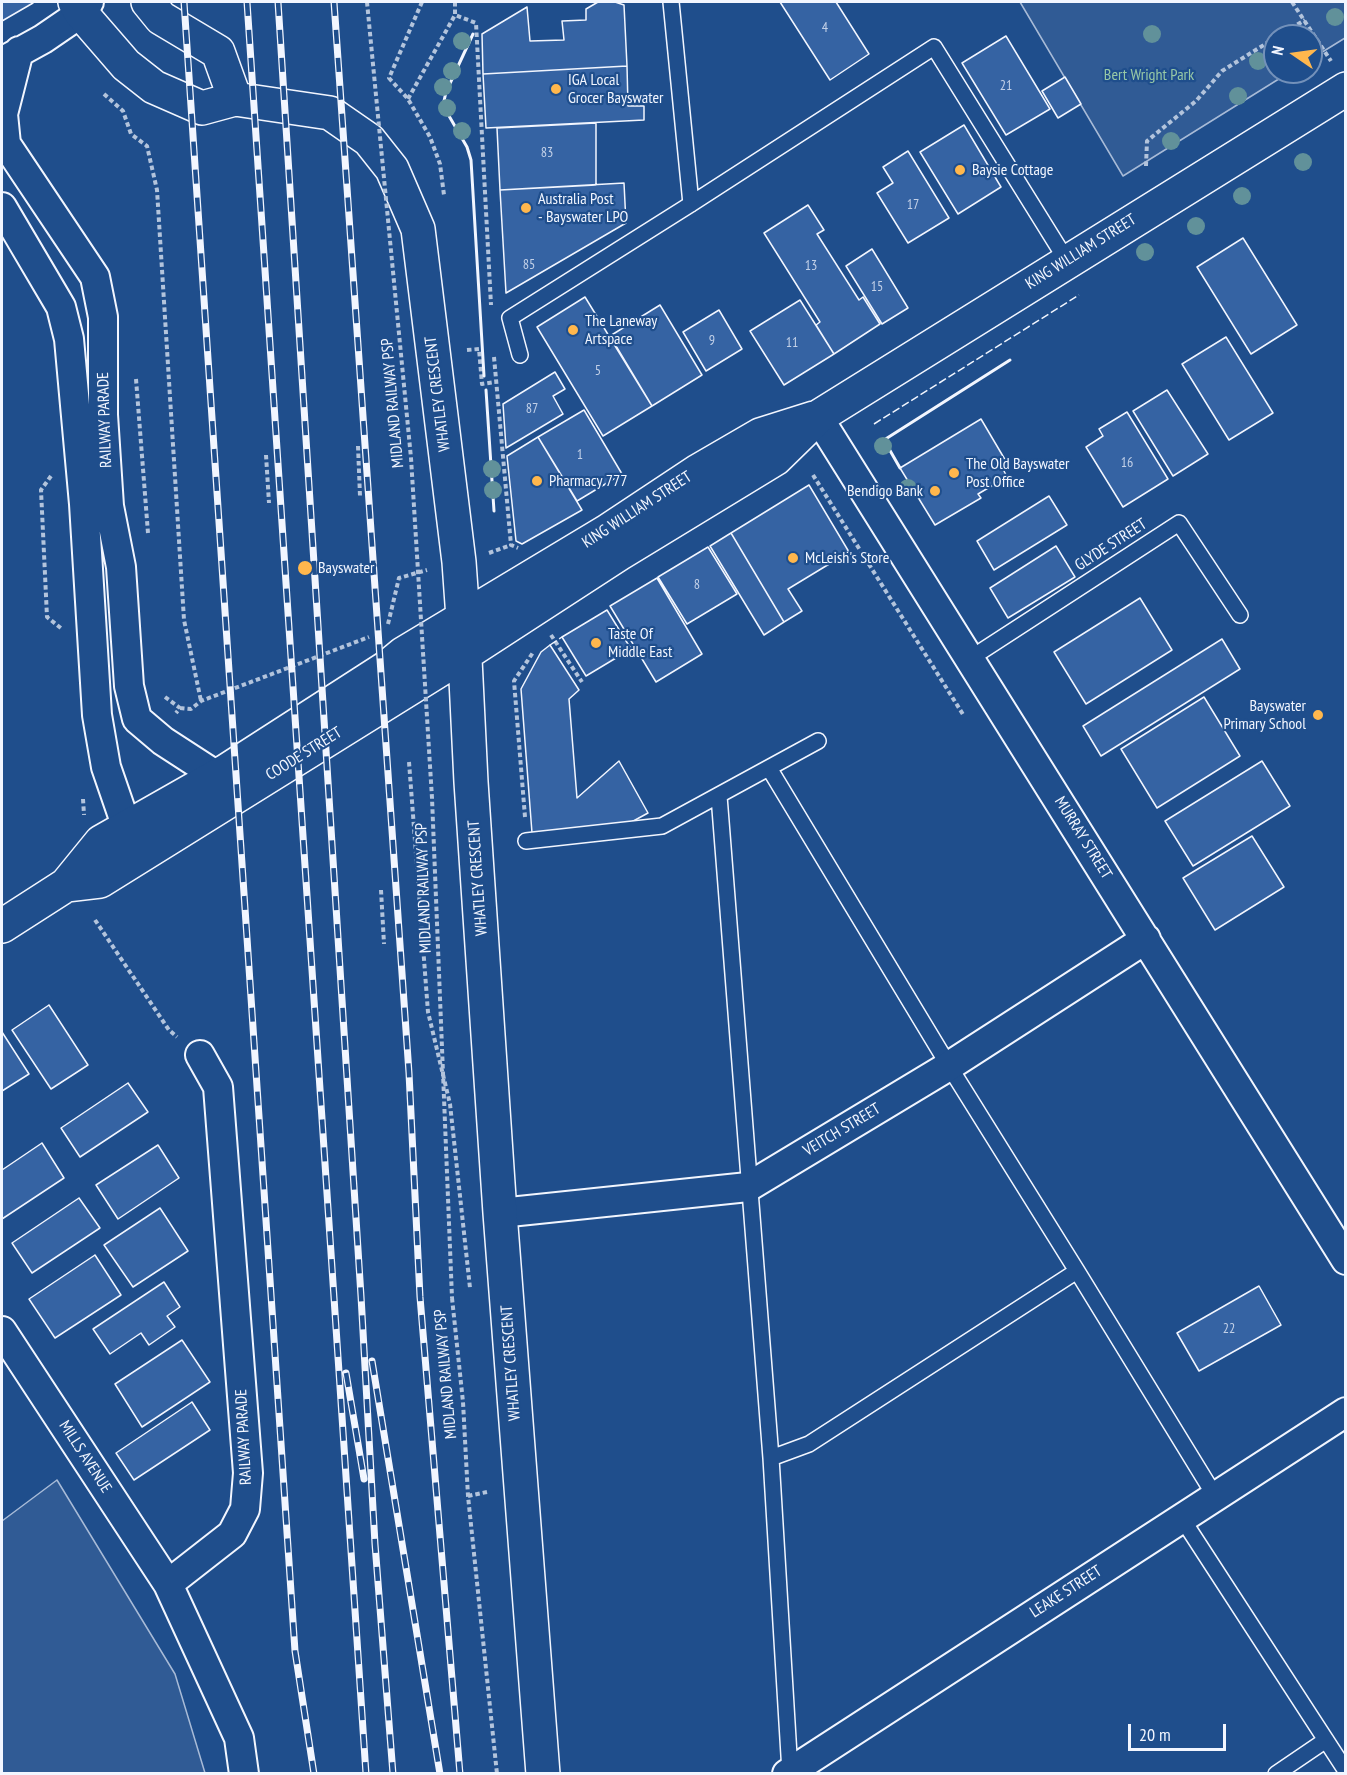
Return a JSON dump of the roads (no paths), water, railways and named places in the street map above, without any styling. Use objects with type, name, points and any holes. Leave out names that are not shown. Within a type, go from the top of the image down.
[{"type":"main road","points":[[148,2],[161,18],[218,52],[235,99]]},
{"type":"main road","name":"WHATLEY CRESCENT","points":[[82,5],[126,65],[154,87],[202,108],[235,99],[330,113],[369,140],[392,169],[418,229],[459,562],[471,782],[500,1213],[543,1773]]},
{"type":"main road","name":"KING WILLIAM STREET","points":[[544,620],[619,554],[775,459],[818,417],[1067,261],[1339,77]]},
{"type":"main road","name":"KING WILLIAM STREET","points":[[463,618],[606,532],[691,475],[760,435],[818,417]]},
{"type":"main road","name":"COODE STREET","points":[[2,926],[66,885],[101,842],[217,776],[386,668],[403,654],[463,618]]},
{"type":"main road","name":"COODE STREET","points":[[66,885],[100,881],[465,654],[544,620]]},
{"type":"street","points":[[10,56],[43,39],[82,5]]},
{"type":"street","name":"RAILWAY PARADE","points":[[10,56],[3,114],[6,144],[95,277],[103,317],[103,415],[109,506],[121,567],[129,686],[137,719],[163,741],[217,776]]},
{"type":"street","name":"RAILWAY PARADE","points":[[2,207],[61,307],[69,339],[84,504],[97,716],[106,767],[127,828]]},
{"type":"street","name":"MURRAY STREET","points":[[818,417],[1346,1260]]},
{"type":"street","name":"VEITCH STREET","points":[[500,1213],[748,1187],[949,1066],[1146,939]]},
{"type":"street","name":"RAILWAY PARADE","points":[[168,1584],[232,1534],[246,1509],[248,1473],[218,1087],[200,1055]]},
{"type":"street","name":"MILLS AVENUE","points":[[2,1331],[168,1584]]},
{"type":"street","name":"LEAKE STREET","points":[[789,1772],[1346,1412]]},
{"type":"street","points":[[168,1584],[239,1738],[244,1773]]},
{"type":"lane","points":[[671,2],[691,204]]},
{"type":"lane","points":[[520,355],[510,318],[934,47],[1067,261]]},
{"type":"lane","name":"GLYDE STREET","points":[[970,658],[1179,523],[1240,615]]},
{"type":"lane","points":[[526,841],[663,826],[818,741]]},
{"type":"lane","points":[[769,768],[949,1066],[1215,1496]]},
{"type":"lane","points":[[719,795],[771,1458],[789,1772]]},
{"type":"lane","points":[[771,1458],[809,1444],[1077,1271]]},
{"type":"lane","points":[[1181,1517],[1346,1771]]},
{"type":"lane","points":[[1275,1773],[1326,1740]]},
{"type":"railway","points":[[184,2],[295,1651],[314,1774]]},
{"type":"railway","points":[[247,2],[366,1774]]},
{"type":"railway","points":[[278,2],[375,1544],[393,1774]]},
{"type":"railway","points":[[334,2],[409,1073],[420,1297],[460,1774]]},
{"type":"railway","points":[[372,1361],[440,1774]]},
{"type":"railway","points":[[346,1373],[364,1479]]},
{"type":"place","name":"IGA Local Grocer Bayswater","points":[[556,89]]},
{"type":"place","name":"Baysie Cottage","points":[[960,170]]},
{"type":"place","name":"Australia Post - Bayswater LPO","points":[[526,208]]},
{"type":"place","name":"The Laneway Artspace","points":[[573,330]]},
{"type":"place","name":"The Old Bayswater Post Office","points":[[954,473]]},
{"type":"place","name":"Pharmacy 777","points":[[537,481]]},
{"type":"place","name":"Bendigo Bank","points":[[935,491]]},
{"type":"place","name":"McLeish's Store","points":[[793,558]]},
{"type":"place","name":"Bayswater","points":[[305,568]]},
{"type":"place","name":"Taste Of Middle East","points":[[596,643]]},
{"type":"place","name":"Bayswater Primary School","points":[[1318,715]]},
{"type":"park label","name":"Bert Wright Park","points":[[1149,75]]}]
